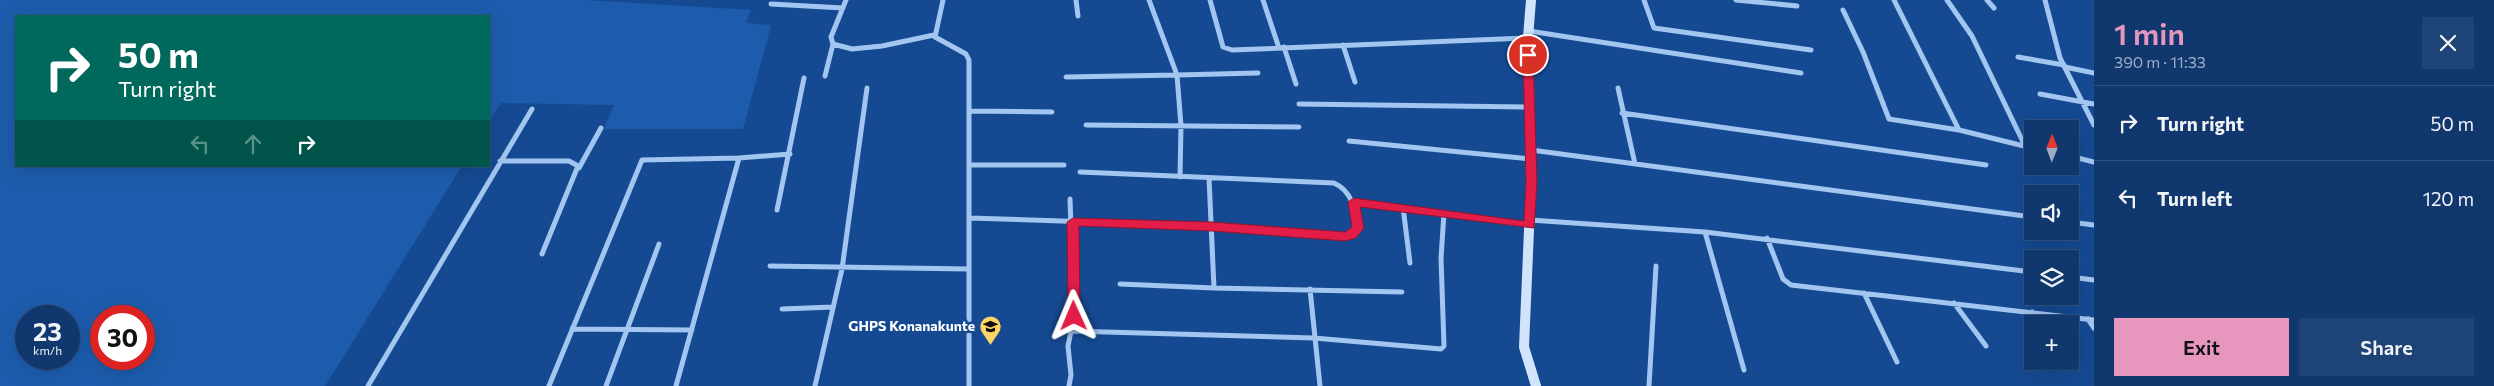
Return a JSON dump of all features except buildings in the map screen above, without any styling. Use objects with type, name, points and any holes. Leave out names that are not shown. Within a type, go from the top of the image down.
[{"type":"street","points":[[825,76],[833,44],[831,37],[846,0]]},
{"type":"street","points":[[934,35],[943,0]]},
{"type":"street","points":[[1076,0],[1078,16]]},
{"type":"street","points":[[1149,0],[1177,75],[1181,126],[1180,177]]},
{"type":"street","points":[[1210,0],[1223,47],[1232,50],[1528,34],[1801,73]]},
{"type":"street","points":[[1263,0],[1296,84]]},
{"type":"street","points":[[1532,0],[1528,34],[1531,154],[1530,223],[1524,347],[1536,386]]},
{"type":"street","points":[[1644,0],[1650,22],[1654,28],[1811,50]]},
{"type":"street","points":[[1736,0],[1797,6]]},
{"type":"street","points":[[1894,0],[1959,130]]},
{"type":"street","points":[[1947,0],[1972,36],[2024,144]]},
{"type":"street","points":[[1987,0],[1994,8]]},
{"type":"street","points":[[2045,0],[2064,66],[2094,124]]},
{"type":"street","points":[[771,4],[844,8]]},
{"type":"street","points":[[1843,10],[1863,52],[1889,118],[1959,130],[2024,146]]},
{"type":"street","points":[[833,44],[852,49],[882,46],[934,35]]},
{"type":"street","points":[[934,35],[938,40],[966,54],[969,60],[969,386]]},
{"type":"street","points":[[1343,45],[1355,82]]},
{"type":"street","points":[[2018,57],[2094,72]]},
{"type":"street","points":[[1066,77],[1258,73]]},
{"type":"street","points":[[777,210],[790,154],[804,78]]},
{"type":"street","points":[[815,386],[842,269],[867,88]]},
{"type":"street","points":[[1618,88],[1622,113],[1635,164]]},
{"type":"street","points":[[2040,94],[2094,104]]},
{"type":"street","points":[[1299,104],[1530,107]]},
{"type":"street","points":[[368,386],[532,109]]},
{"type":"street","points":[[969,111],[1052,112]]},
{"type":"street","points":[[1622,113],[1986,165]]},
{"type":"street","points":[[1086,125],[1299,127]]},
{"type":"street","points":[[542,254],[579,169],[601,128]]},
{"type":"street","points":[[1349,141],[1531,154],[1635,164],[2024,216]]},
{"type":"street","points":[[549,386],[642,160],[739,158],[790,154]]},
{"type":"street","points":[[676,386],[739,158]]},
{"type":"street","points":[[2079,158],[2094,162]]},
{"type":"street","points":[[500,161],[569,161],[577,163],[579,169]]},
{"type":"street","points":[[969,165],[1064,164]]},
{"type":"street","points":[[969,218],[1212,226],[1352,235],[1358,228],[1354,202],[1344,187],[1334,183],[1080,172]]},
{"type":"street","points":[[1209,178],[1214,288]]},
{"type":"street","points":[[1070,199],[1073,222],[1074,316],[1068,346],[1071,375],[1070,386]]},
{"type":"street","points":[[1354,202],[1530,223],[1706,232],[1767,238],[2024,271]]},
{"type":"street","points":[[1403,207],[1410,263]]},
{"type":"street","points":[[1071,332],[1314,338],[1443,348],[1441,258],[1444,213]]},
{"type":"street","points":[[2079,223],[2094,225]]},
{"type":"street","points":[[1706,232],[1744,370]]},
{"type":"street","points":[[1767,238],[1783,279],[1791,286],[2091,320],[2094,328]]},
{"type":"street","points":[[606,386],[659,244]]},
{"type":"street","points":[[770,266],[842,269],[969,269]]},
{"type":"street","points":[[1649,386],[1656,266]]},
{"type":"street","points":[[2079,278],[2094,280]]},
{"type":"street","points":[[1120,284],[1402,292]]},
{"type":"street","points":[[1310,289],[1320,386]]},
{"type":"street","points":[[1864,293],[1897,362]]},
{"type":"street","points":[[1954,303],[1986,346]]},
{"type":"street","points":[[782,309],[833,307]]},
{"type":"street","points":[[572,330],[692,330]]},
{"type":"shaded area","points":[[0,0],[585,0],[751,10],[746,23],[771,25],[743,129],[604,129],[614,105],[501,103],[490,120],[490,15],[15,15],[15,167],[461,167],[325,386],[0,386]]},
{"type":"place","name":"GHPS Konanakunte","points":[[991,345]]},
{"type":"route","points":[[1074,316],[1073,222],[1212,226],[1345,236],[1352,235],[1358,228],[1354,202],[1403,207],[1529,226],[1531,183],[1528,55]]}]
